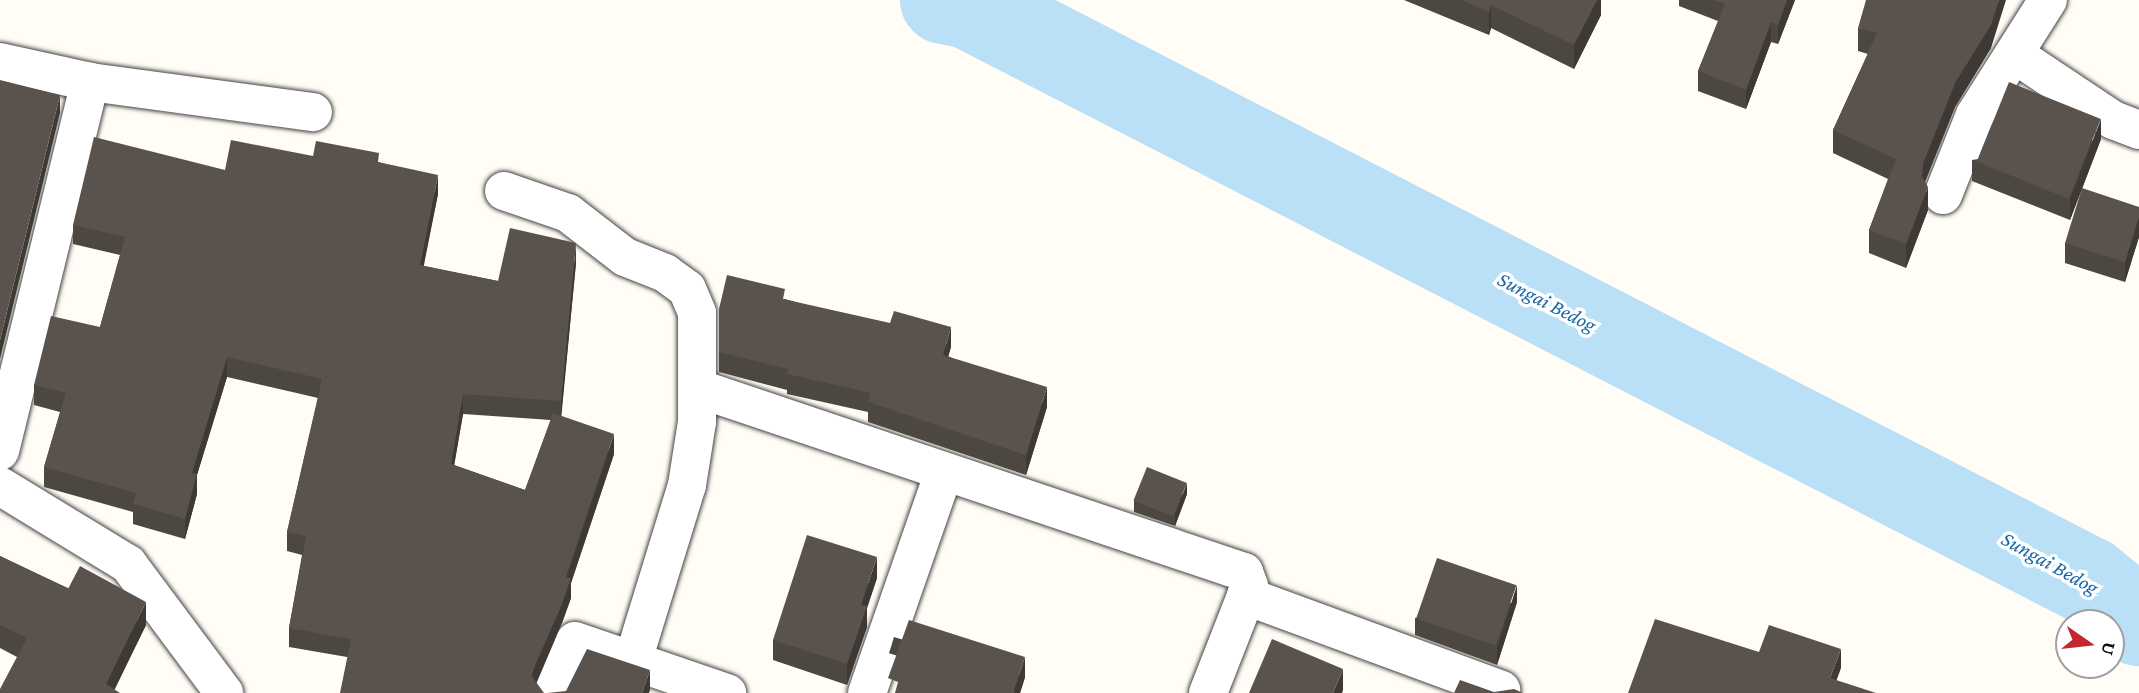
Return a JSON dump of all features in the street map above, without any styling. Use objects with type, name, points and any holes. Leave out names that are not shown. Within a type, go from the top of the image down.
[{"type":"street","points":[[1944,195],[1975,115],[2004,67],[2017,55],[2048,0]]},
{"type":"street","points":[[2017,55],[2113,120],[2139,130]]},
{"type":"street","points":[[0,62],[90,82],[313,112]]},
{"type":"street","points":[[0,451],[90,82]]},
{"type":"street","points":[[504,191],[568,212],[625,257],[665,273],[687,289],[697,313],[697,388],[687,485],[633,660]]},
{"type":"street","points":[[697,388],[1244,572],[1249,586],[1208,693]]},
{"type":"street","points":[[867,693],[944,472]]},
{"type":"street","points":[[0,486],[128,564],[224,693]]},
{"type":"street","points":[[1246,596],[1500,690]]},
{"type":"street","points":[[553,693],[575,641],[727,693]]},
{"type":"building","points":[[1461,0],[1597,0],[1574,45],[1491,5],[1489,12]]},
{"type":"building","points":[[1713,0],[1787,0],[1778,25],[1771,22],[1746,90],[1698,71],[1725,4]]},
{"type":"building","points":[[1866,0],[1999,0],[1991,25],[1955,83],[1923,164],[1922,176],[1928,187],[1906,244],[1869,230],[1896,159],[1833,130],[1877,33],[1858,28]]},
{"type":"building","points":[[0,80],[60,95],[0,340]]},
{"type":"building","points":[[2009,82],[2101,119],[2069,199],[1977,162]]},
{"type":"building","points":[[94,137],[225,170],[231,140],[313,156],[316,141],[379,153],[378,162],[438,175],[420,265],[498,281],[510,228],[576,243],[561,401],[463,394],[451,464],[525,490],[553,413],[614,434],[566,577],[571,578],[531,675],[544,693],[340,693],[351,639],[289,628],[306,536],[287,532],[322,379],[227,357],[192,473],[197,474],[185,519],[133,504],[136,493],[44,467],[66,393],[34,385],[51,316],[100,327],[125,237],[73,225]]},
{"type":"building","points":[[2082,188],[2139,207],[2139,217],[2125,262],[2065,243]]},
{"type":"building","points":[[727,275],[785,289],[783,299],[890,323],[894,311],[951,327],[943,355],[1047,387],[1026,455],[868,402],[871,393],[787,374],[788,369],[719,352],[719,309]]},
{"type":"building","points":[[1147,467],[1187,483],[1173,516],[1134,500]]},
{"type":"building","points":[[807,535],[877,557],[861,605],[867,606],[847,664],[773,640]]},
{"type":"building","points":[[0,556],[68,589],[80,566],[146,602],[106,684],[120,693],[0,693],[27,638],[0,625]]},
{"type":"building","points":[[1437,558],[1516,585],[1496,646],[1416,619]]},
{"type":"building","points":[[1655,619],[1759,652],[1769,625],[1841,649],[1830,678],[1876,693],[1628,693]]},
{"type":"building","points":[[909,620],[1025,657],[1013,693],[895,693],[898,682],[888,678]]},
{"type":"building","points":[[1272,639],[1343,669],[1333,693],[1249,693]]},
{"type":"building","points":[[587,649],[650,670],[642,693],[547,693],[566,691]]},
{"type":"building","points":[[1460,680],[1494,692],[1514,689],[1523,693],[1454,693]]},
{"type":"waterway","name":"Sungai Bedog","points":[[944,0],[969,5],[2089,581],[2139,622]]}]
